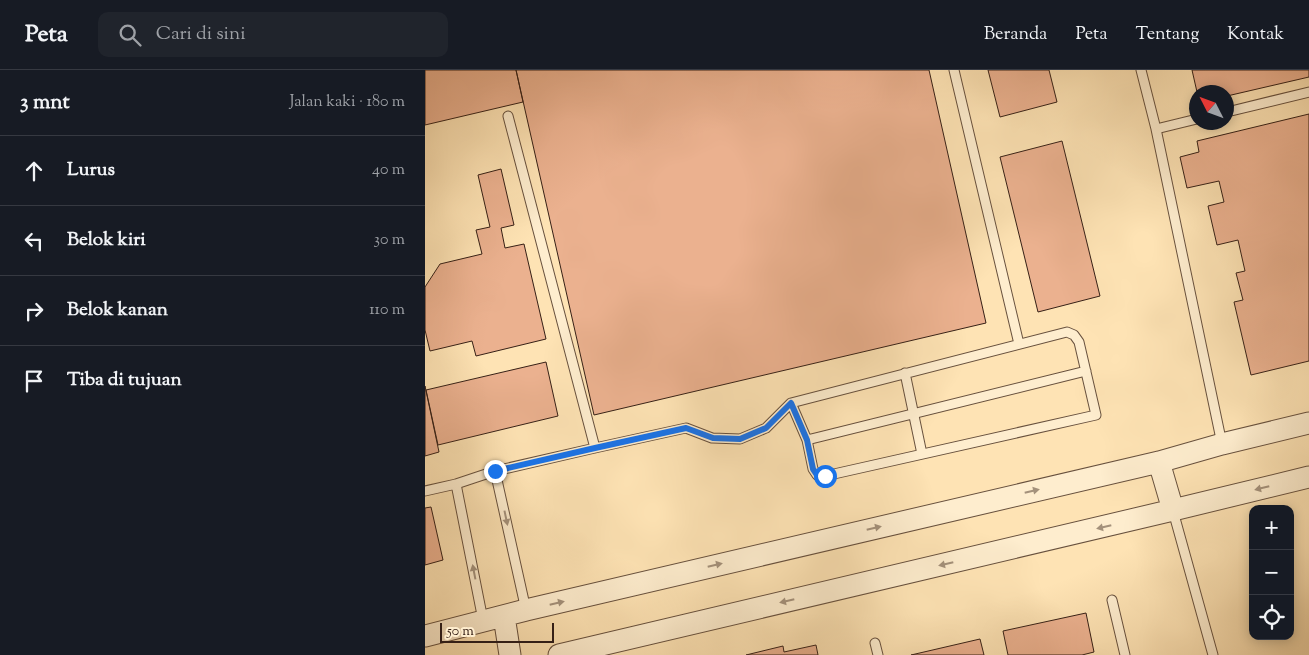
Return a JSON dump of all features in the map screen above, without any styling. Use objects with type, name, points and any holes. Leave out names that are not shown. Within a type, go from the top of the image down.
[{"type":"street","points":[[425,636],[483,620],[1159,462],[1222,444],[1309,423]]},
{"type":"street","points":[[1159,462],[1173,510]]},
{"type":"street","points":[[559,655],[1309,477]]},
{"type":"street","points":[[504,616],[510,655]]},
{"type":"lane","points":[[954,70],[1019,344]]},
{"type":"lane","points":[[1141,70],[1156,129],[1222,444]]},
{"type":"lane","points":[[1234,110],[1309,92]]},
{"type":"lane","points":[[508,116],[595,448]]},
{"type":"lane","points":[[1156,129],[1189,121]]},
{"type":"lane","points":[[425,491],[456,484],[495,471],[686,428],[713,438],[740,439],[766,428],[791,403],[1067,332],[1074,335],[1079,342],[1096,415],[825,476],[817,475],[813,469],[807,440],[791,403]]},
{"type":"lane","points":[[807,440],[1086,371]]},
{"type":"lane","points":[[905,373],[923,454]]},
{"type":"lane","points":[[495,471],[526,610]]},
{"type":"lane","points":[[456,484],[483,620]]},
{"type":"lane","points":[[1173,510],[1213,655]]},
{"type":"lane","points":[[1111,600],[1125,655]]},
{"type":"lane","points":[[875,643],[878,655]]},
{"type":"building","points":[[425,70],[516,70],[523,102],[425,125]]},
{"type":"building","points":[[516,70],[929,70],[986,323],[594,415]]},
{"type":"building","points":[[988,70],[1049,70],[1057,102],[1000,117]]},
{"type":"building","points":[[1192,70],[1309,70],[1309,77],[1234,94],[1234,85],[1195,85]]},
{"type":"building","points":[[1309,114],[1309,361],[1251,375],[1234,302],[1243,300],[1236,273],[1245,271],[1238,240],[1217,245],[1208,206],[1224,202],[1219,181],[1187,188],[1180,157],[1199,152],[1197,141]]},
{"type":"building","points":[[1062,141],[1100,296],[1038,312],[1000,157]]},
{"type":"building","points":[[501,169],[514,225],[501,228],[505,248],[524,244],[546,339],[476,356],[472,341],[430,351],[425,330],[425,287],[440,264],[482,254],[476,230],[490,227],[478,175]]},
{"type":"building","points":[[546,362],[558,416],[438,445],[426,390]]},
{"type":"building","points":[[425,386],[439,452],[425,456]]},
{"type":"building","points":[[431,507],[443,560],[425,565],[425,508]]},
{"type":"building","points":[[1086,613],[1094,652],[1082,655],[1008,655],[1003,631]]},
{"type":"building","points":[[980,639],[984,655],[911,655]]},
{"type":"building","points":[[816,645],[818,655],[746,655],[783,646],[784,652]]},
{"type":"route","points":[[495,471],[686,428],[713,438],[740,439],[766,428],[791,403],[807,440],[813,469],[817,475],[825,476]]}]
